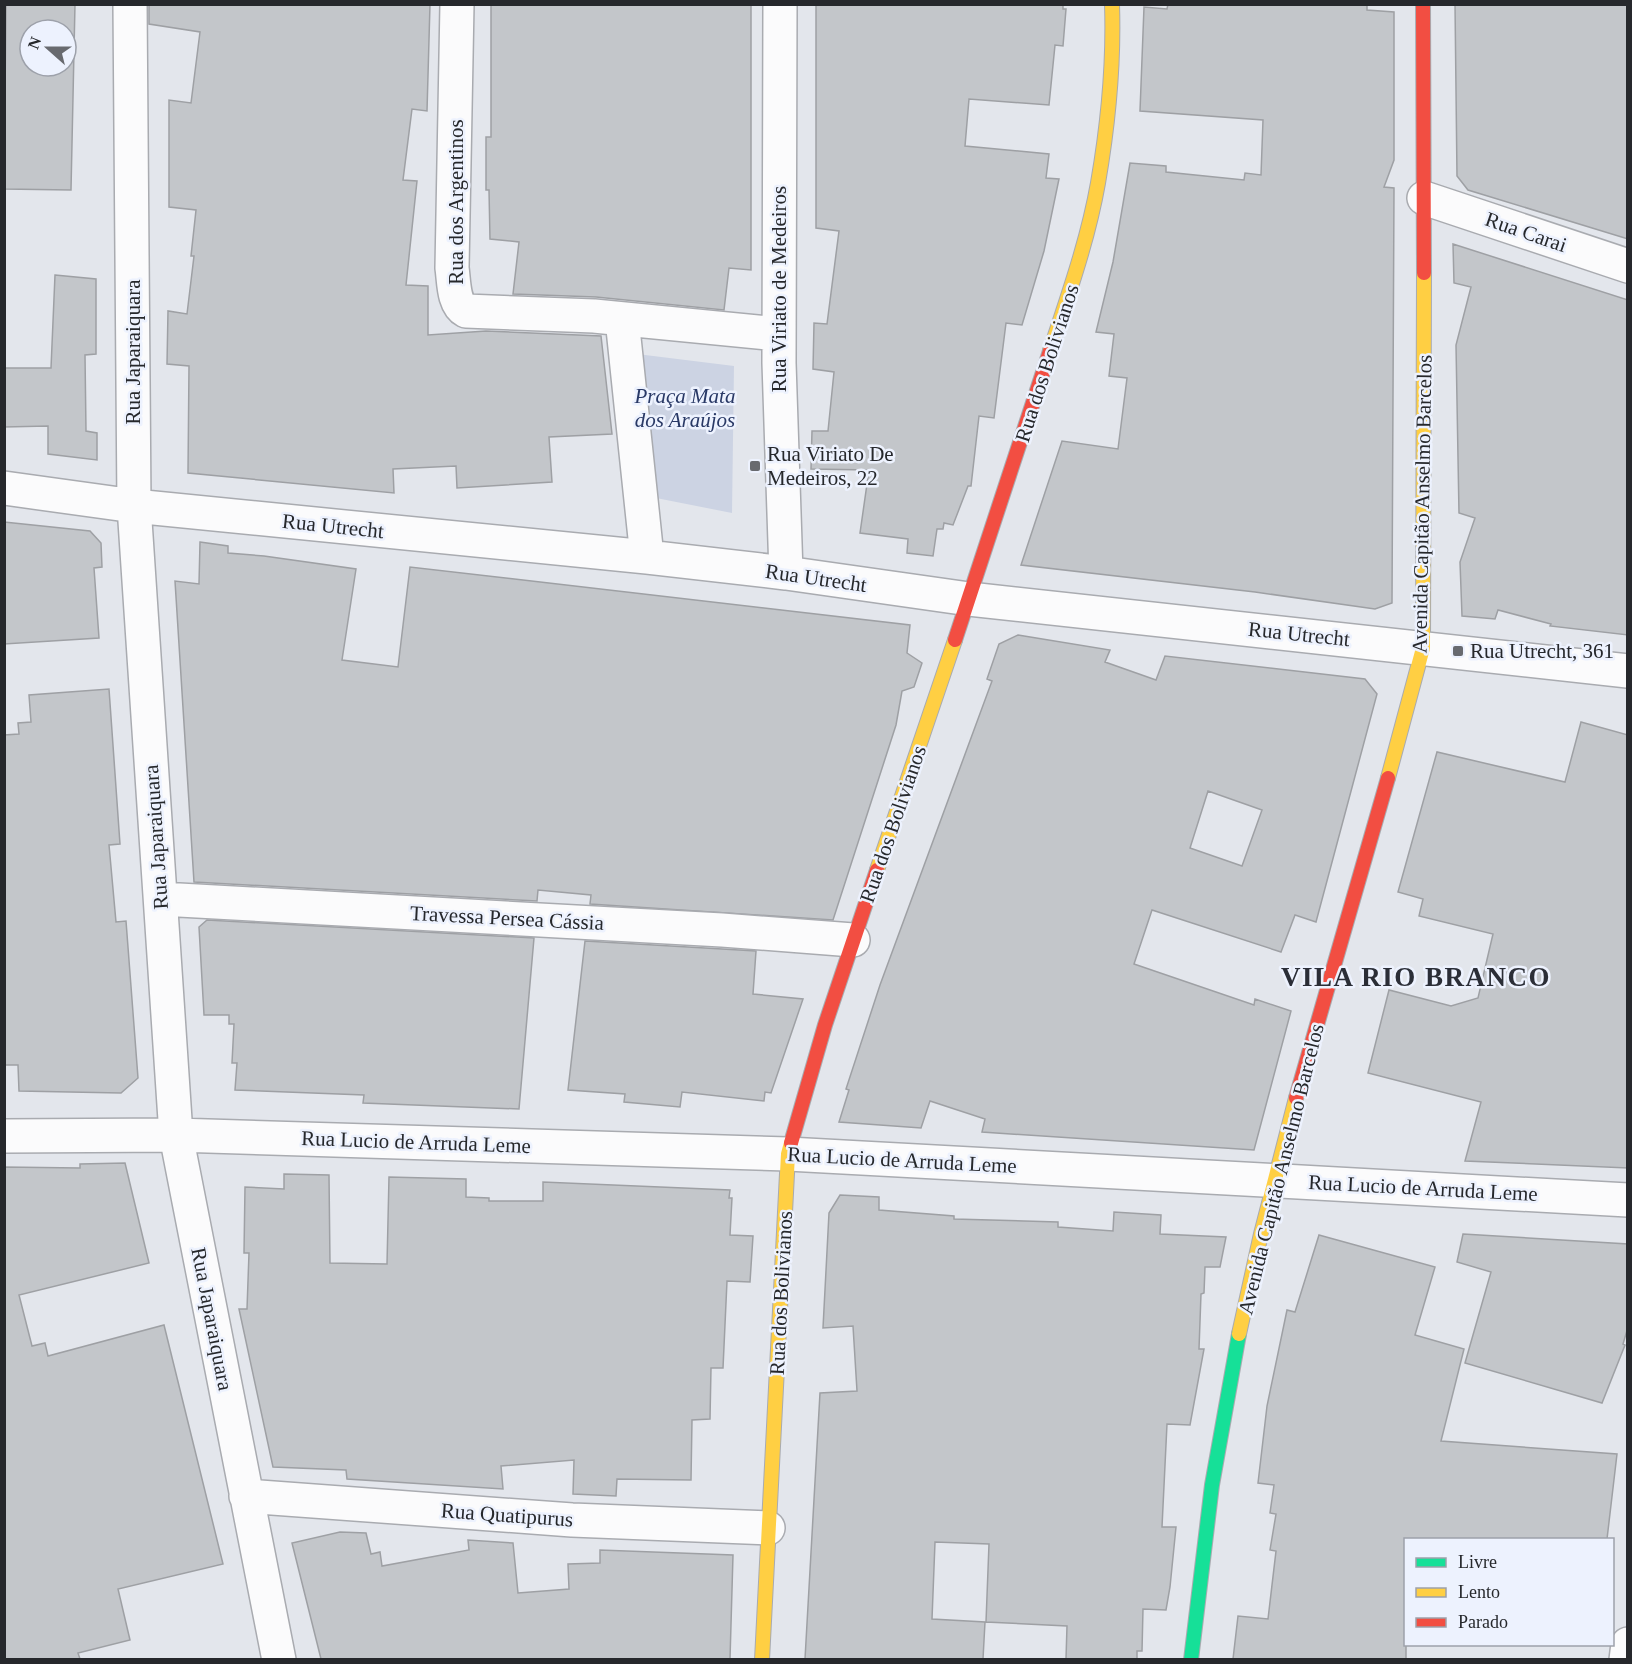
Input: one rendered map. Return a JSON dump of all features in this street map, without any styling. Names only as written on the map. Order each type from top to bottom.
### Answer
[{"type":"street","name":"Rua Japaraiquara","points":[[130,4],[134,506],[176,1135],[279,1659]]},
{"type":"street","name":"Rua dos Argentinos","points":[[457,4],[452,268],[457,301],[461,309],[622,319]]},
{"type":"street","name":"Rua Viriato de Medeiros","points":[[780,4],[778,334],[786,573]]},
{"type":"street","name":"Rua dos Bolivianos","points":[[762,1659],[788,1154],[808,1081],[853,940],[969,599],[1072,286],[1089,227],[1098,184],[1106,124],[1113,33],[1112,4]]},
{"type":"street","name":"Avenida Capitão Anselmo Barcelos","points":[[1191,1659],[1218,1443],[1243,1314],[1274,1180],[1424,648],[1423,4]]},
{"type":"street","name":"Rua Carai","points":[[1424,198],[1628,266]]},
{"type":"street","points":[[647,557],[622,319],[778,334]]},
{"type":"street","name":"Rua Utrecht","points":[[4,489],[134,506],[647,557],[786,573],[969,599],[1628,671]]},
{"type":"street","name":"Travessa Persea Cássia","points":[[161,899],[722,930],[853,940]]},
{"type":"street","name":"Rua Lucio de Arruda Leme","points":[[4,1136],[176,1135],[788,1154],[1628,1200]]},
{"type":"street","name":"Rua Quatipurus","points":[[246,1496],[573,1520],[768,1528]]},
{"type":"street","points":[[1626,1659],[1628,1644]]},
{"type":"green space","name":"Praça Mata dos Araújos","points":[[629,353],[734,366],[732,513],[646,496]]},
{"type":"building","points":[[6,4],[75,4],[75,18],[18,18],[18,78],[73,78],[71,190],[4,189]]},
{"type":"building","points":[[149,4],[430,4],[427,111],[412,109],[403,180],[417,181],[406,285],[428,286],[428,335],[486,331],[601,336],[612,434],[549,437],[552,482],[457,488],[456,466],[393,469],[394,493],[188,473],[189,366],[167,364],[168,311],[187,314],[194,256],[191,256],[196,210],[169,207],[169,100],[191,103],[200,32],[149,24]]},
{"type":"building","points":[[491,4],[751,4],[751,270],[729,268],[724,310],[596,297],[513,294],[519,242],[490,239],[489,190],[486,190],[486,137],[491,137]]},
{"type":"building","points":[[816,4],[1063,4],[1063,9],[1066,9],[1063,46],[1055,45],[1049,105],[969,99],[965,146],[1049,154],[1046,178],[1059,179],[1044,251],[1022,325],[1006,323],[994,418],[979,416],[971,486],[968,486],[953,525],[944,523],[943,529],[937,529],[933,556],[907,553],[908,539],[860,533],[869,470],[811,469],[812,431],[828,431],[834,372],[813,369],[814,323],[827,324],[839,231],[816,228]]},
{"type":"building","points":[[1168,4],[1367,4],[1367,10],[1394,12],[1394,160],[1384,187],[1394,188],[1392,603],[1375,609],[1255,592],[1021,565],[1062,441],[1118,449],[1127,378],[1109,376],[1114,334],[1096,332],[1113,262],[1130,163],[1166,166],[1166,172],[1244,180],[1245,173],[1261,175],[1263,120],[1140,111],[1144,7],[1167,9]]},
{"type":"building","points":[[1455,4],[1628,4],[1628,239],[1468,190],[1457,176]]},
{"type":"building","points":[[1453,244],[1628,300],[1628,635],[1550,626],[1551,624],[1498,610],[1495,619],[1462,616],[1460,562],[1475,518],[1459,513],[1456,345],[1471,287],[1454,283]]},
{"type":"building","points":[[55,275],[96,279],[96,354],[85,355],[86,431],[97,433],[97,460],[48,454],[48,426],[4,427],[4,368],[51,368]]},
{"type":"building","points":[[4,522],[90,531],[101,543],[102,567],[94,568],[99,638],[4,644]]},
{"type":"building","points":[[200,542],[228,546],[228,553],[356,569],[342,660],[398,667],[410,567],[910,625],[907,653],[922,663],[914,687],[902,691],[896,725],[833,920],[590,904],[591,895],[538,890],[537,901],[194,882],[175,581],[199,584]]},
{"type":"building","points":[[1018,635],[1110,650],[1105,662],[1156,680],[1165,656],[1365,679],[1377,694],[1316,922],[1295,915],[1281,952],[1152,910],[1134,964],[1254,1005],[1255,999],[1291,1011],[1254,1150],[982,1132],[985,1119],[930,1101],[921,1128],[839,1122],[849,1090],[846,1089],[880,985],[992,681],[987,679],[999,644]],"holes":[[[1208,791],[1262,810],[1242,866],[1190,848]]]},
{"type":"building","points":[[109,689],[120,844],[109,845],[116,922],[126,921],[138,1078],[121,1093],[19,1091],[18,1065],[4,1065],[4,735],[19,734],[18,723],[31,722],[29,695]]},
{"type":"building","points":[[1581,722],[1628,735],[1628,1168],[1465,1161],[1481,1102],[1368,1073],[1389,990],[1451,1006],[1478,998],[1493,934],[1419,916],[1423,899],[1398,892],[1437,752],[1565,782]]},
{"type":"building","points":[[207,920],[534,938],[519,1109],[363,1103],[364,1095],[235,1090],[237,1063],[232,1063],[234,1024],[229,1024],[229,1015],[204,1015],[199,927]]},
{"type":"building","points":[[585,941],[756,951],[753,994],[803,999],[771,1093],[765,1092],[764,1101],[682,1092],[680,1107],[624,1102],[625,1094],[568,1090]]},
{"type":"building","points":[[125,1163],[149,1263],[19,1295],[32,1346],[45,1343],[48,1356],[164,1325],[223,1564],[118,1589],[130,1640],[78,1653],[80,1659],[4,1659],[4,1167],[80,1168],[80,1164]]},
{"type":"building","points":[[284,1174],[329,1175],[330,1263],[387,1264],[389,1177],[466,1179],[466,1197],[489,1198],[489,1201],[543,1201],[543,1182],[730,1190],[729,1198],[732,1198],[730,1235],[753,1236],[750,1282],[727,1281],[723,1368],[711,1368],[710,1419],[692,1420],[691,1480],[617,1479],[616,1496],[573,1494],[574,1460],[501,1466],[503,1489],[347,1479],[346,1470],[273,1467],[239,1309],[247,1309],[249,1253],[244,1253],[245,1187],[284,1189]]},
{"type":"building","points":[[840,1195],[879,1197],[879,1210],[954,1216],[954,1219],[1058,1222],[1058,1227],[1113,1231],[1114,1212],[1161,1215],[1160,1234],[1226,1237],[1220,1267],[1205,1267],[1204,1293],[1201,1294],[1199,1349],[1204,1349],[1190,1425],[1167,1424],[1162,1527],[1176,1527],[1170,1587],[1166,1610],[1143,1609],[1142,1651],[1137,1651],[1137,1659],[1066,1659],[1067,1626],[986,1622],[989,1544],[935,1542],[932,1619],[985,1622],[983,1659],[805,1659],[820,1393],[857,1391],[853,1326],[823,1328],[829,1213]]},
{"type":"building","points":[[1463,1234],[1628,1244],[1628,1327],[1623,1344],[1625,1345],[1602,1403],[1465,1363],[1491,1272],[1457,1262]]},
{"type":"building","points":[[1319,1235],[1435,1267],[1415,1335],[1464,1349],[1441,1441],[1617,1454],[1607,1538],[1404,1538],[1406,1659],[1233,1659],[1238,1616],[1268,1619],[1276,1551],[1270,1550],[1276,1514],[1270,1513],[1274,1485],[1258,1483],[1267,1406],[1287,1310],[1295,1312]]},
{"type":"building","points":[[340,1532],[366,1533],[371,1554],[380,1552],[382,1566],[469,1550],[468,1540],[513,1543],[518,1593],[569,1589],[568,1564],[600,1563],[600,1550],[733,1555],[730,1659],[321,1659],[292,1543]]},
{"type":"traffic: fast","points":[[1191,1660],[1212,1485],[1239,1334]]},
{"type":"traffic: slow","points":[[1050,351],[1083,247],[1098,183],[1110,94],[1112,4]]},
{"type":"traffic: slow","points":[[1388,778],[1423,648],[1424,273]]},
{"type":"traffic: slow","points":[[877,870],[955,640]]},
{"type":"traffic: slow","points":[[1239,1334],[1261,1234],[1296,1098]]},
{"type":"traffic: slow","points":[[762,1660],[788,1154],[791,1143]]},
{"type":"traffic: jam","points":[[1423,4],[1424,273]]},
{"type":"traffic: jam","points":[[955,640],[1050,351]]},
{"type":"traffic: jam","points":[[1296,1098],[1388,778]]},
{"type":"traffic: jam","points":[[791,1143],[825,1025],[877,870]]},
{"type":"place","name":"Rua Viriato De Medeiros, 22","points":[[755,466]]},
{"type":"place","name":"Rua Utrecht, 361","points":[[1458,651]]},
{"type":"district","name":"VILA RIO BRANCO","points":[[1416,977]]}]
